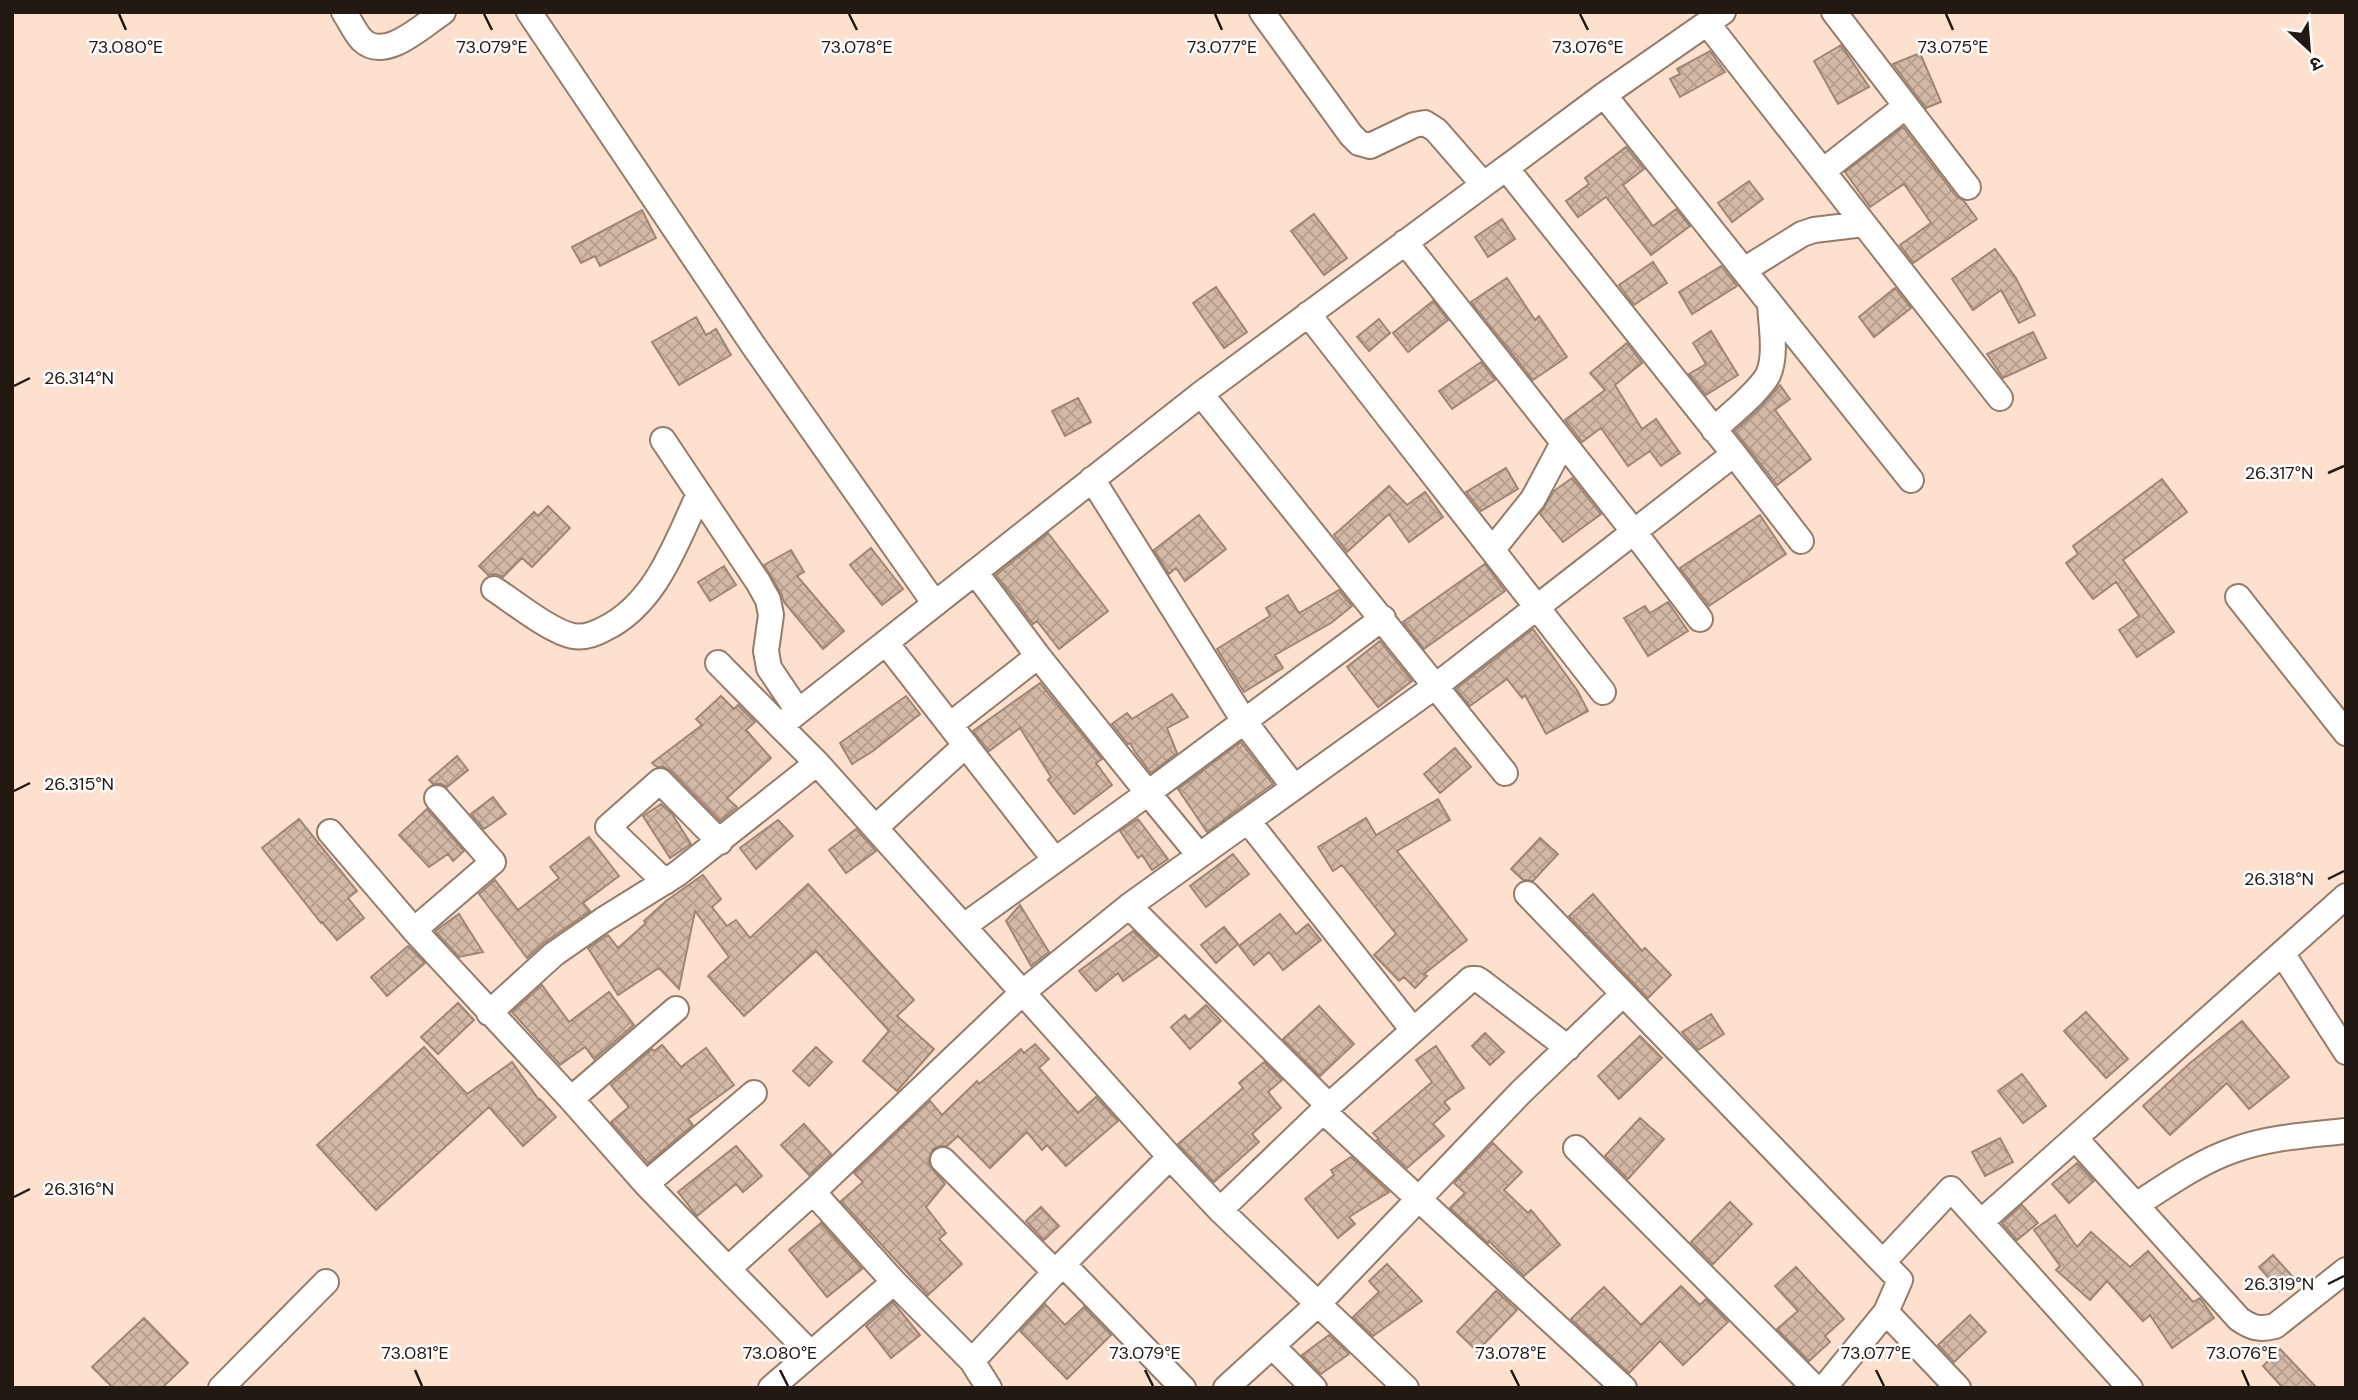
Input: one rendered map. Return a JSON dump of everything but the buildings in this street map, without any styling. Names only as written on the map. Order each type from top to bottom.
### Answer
[{"type":"street","points":[[344,12],[362,40],[375,48],[389,48],[443,12]]},
{"type":"street","points":[[529,12],[753,345],[935,604]]},
{"type":"street","points":[[1262,12],[1359,143],[1370,146],[1414,125],[1425,123],[1436,130],[1483,184]]},
{"type":"street","points":[[1834,12],[1968,187]]},
{"type":"street","points":[[789,718],[1201,394],[1604,95],[1715,18],[1823,171],[2000,398]]},
{"type":"street","points":[[1604,95],[1911,480]]},
{"type":"street","points":[[1823,171],[1906,106]]},
{"type":"street","points":[[1506,168],[1801,541]]},
{"type":"street","points":[[1744,270],[1802,234],[1814,230],[1864,225]]},
{"type":"street","points":[[1405,243],[1634,532],[1700,620]]},
{"type":"street","points":[[1714,429],[1768,374],[1771,364],[1770,304]]},
{"type":"street","points":[[1308,314],[1603,692]]},
{"type":"street","points":[[1201,394],[1505,773]]},
{"type":"street","points":[[663,440],[768,600],[771,615],[766,651],[769,668],[789,718],[817,764],[1220,1210],[1406,1388]]},
{"type":"street","points":[[1493,549],[1533,499],[1563,443]]},
{"type":"street","points":[[728,1269],[1023,992],[1129,905],[1437,685],[1734,454]]},
{"type":"street","points":[[1092,480],[1244,721],[1294,787]]},
{"type":"street","points":[[494,589],[549,625],[573,636],[593,635],[613,625],[639,604],[665,566],[699,495]]},
{"type":"street","points":[[975,572],[1038,656],[1199,855]]},
{"type":"street","points":[[2238,597],[2346,733]]},
{"type":"street","points":[[964,926],[1383,618]]},
{"type":"street","points":[[886,642],[1055,860]]},
{"type":"street","points":[[950,724],[1038,656]]},
{"type":"street","points":[[718,663],[789,718]]},
{"type":"street","points":[[875,828],[966,744]]},
{"type":"street","points":[[489,1013],[554,954],[720,842],[817,764]]},
{"type":"street","points":[[664,882],[608,827],[660,780],[720,842]]},
{"type":"street","points":[[414,930],[494,862],[437,798]]},
{"type":"street","points":[[1248,821],[1413,1030]]},
{"type":"street","points":[[330,832],[414,930],[646,1184],[810,1353]]},
{"type":"street","points":[[1527,894],[1900,1280],[1886,1312],[1828,1386],[1576,1148]]},
{"type":"street","points":[[1981,1222],[2346,896]]},
{"type":"street","points":[[1129,905],[1326,1108],[1624,1388]]},
{"type":"street","points":[[2282,953],[2346,1052]]},
{"type":"street","points":[[1220,1210],[1326,1108],[1461,986],[1477,979],[1568,1048]]},
{"type":"street","points":[[1226,1388],[1318,1304],[1521,1092],[1623,994]]},
{"type":"street","points":[[571,1099],[677,1009]]},
{"type":"street","points":[[646,1184],[754,1093]]},
{"type":"street","points":[[2136,1205],[2233,1150],[2279,1138],[2346,1131]]},
{"type":"street","points":[[2075,1138],[2239,1319],[2252,1328],[2275,1326],[2346,1270]]},
{"type":"street","points":[[971,1361],[1170,1157]]},
{"type":"street","points":[[943,1160],[1183,1388]]},
{"type":"street","points":[[1883,1262],[1951,1189],[2130,1388]]},
{"type":"street","points":[[813,1192],[894,1282],[971,1361],[985,1386]]},
{"type":"street","points":[[220,1388],[326,1282]]},
{"type":"street","points":[[771,1388],[894,1282]]},
{"type":"street","points":[[1886,1312],[1958,1388]]},
{"type":"street","points":[[1272,1346],[1314,1388]]}]
